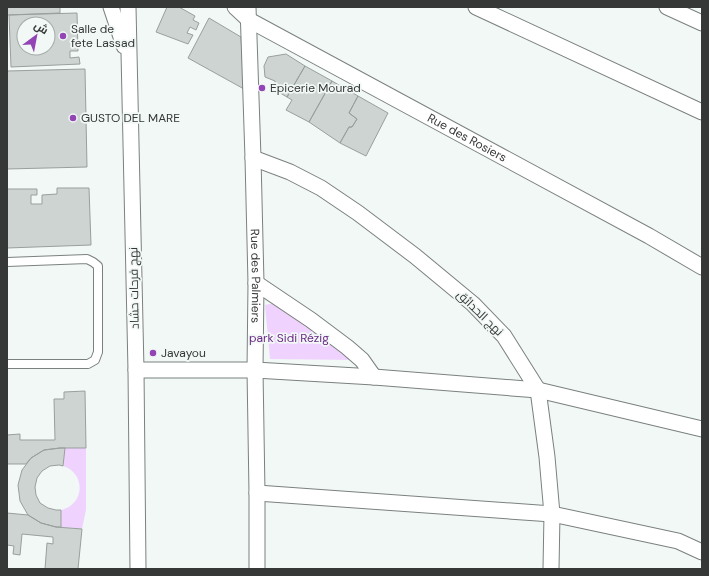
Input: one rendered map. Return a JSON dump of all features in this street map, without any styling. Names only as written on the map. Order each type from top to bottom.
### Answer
[{"type":"street","points":[[111,7],[129,59]]},
{"type":"street","name":"نهج فرحات حشاد","points":[[128,7],[136,370],[138,569]]},
{"type":"street","name":"Rue des Rosiers","points":[[235,7],[649,236],[702,267]]},
{"type":"street","points":[[476,7],[702,112]]},
{"type":"street","points":[[667,7],[702,24]]},
{"type":"street","name":"Rue des Palmiers","points":[[248,13],[256,283],[255,370],[257,569]]},
{"type":"street","name":"نهج الحدائق","points":[[253,158],[290,172],[321,188],[358,213],[415,256],[473,304],[504,336],[538,390],[547,457],[552,514],[551,569]]},
{"type":"street","points":[[256,283],[311,320],[347,347],[362,360],[374,377]]},
{"type":"street","points":[[136,370],[255,370],[374,377],[538,390],[702,429]]},
{"type":"street","points":[[257,493],[552,514],[678,541],[702,552]]},
{"type":"lane","points":[[7,262],[87,259],[98,266],[98,352],[95,360],[88,364],[7,364]]},
{"type":"green space","name":"park Sidi Rézig","points":[[275,303],[354,360],[270,359],[265,305]]},
{"type":"green space","points":[[65,448],[86,448],[86,510],[82,529],[61,527],[61,510],[69,507],[75,502],[80,489],[76,475],[71,470],[63,466]]},
{"type":"building","points":[[7,7],[60,7],[60,13],[7,15]]},
{"type":"building","points":[[167,7],[179,7],[195,16],[193,20],[199,23],[196,30],[190,27],[187,33],[193,35],[188,44],[156,32]]},
{"type":"building","name":"Salle de fete Lassad","points":[[77,13],[78,51],[70,51],[70,58],[79,57],[80,64],[11,67],[9,15]]},
{"type":"building","points":[[209,18],[241,37],[244,89],[188,58]]},
{"type":"building","points":[[286,54],[305,66],[287,97],[275,90],[275,81],[265,77],[264,66],[268,57]]},
{"type":"building","points":[[305,66],[332,81],[309,122],[286,110],[292,100],[287,97]]},
{"type":"building","points":[[85,69],[87,167],[7,169],[7,71]]},
{"type":"building","points":[[332,81],[358,96],[349,113],[357,119],[352,127],[349,127],[340,143],[309,122]]},
{"type":"building","points":[[358,96],[388,113],[366,156],[340,143],[349,127],[352,127],[357,119],[349,113]]},
{"type":"building","points":[[57,188],[89,188],[91,245],[7,248],[7,189],[37,189],[37,195],[31,195],[31,204],[42,204],[42,195],[57,194]]},
{"type":"building","points":[[85,391],[86,448],[60,448],[44,450],[31,458],[26,464],[7,464],[7,435],[20,434],[20,440],[55,440],[54,399],[64,399],[64,392]]},
{"type":"building","points":[[65,448],[63,466],[50,466],[42,471],[37,478],[35,487],[36,495],[40,503],[48,508],[61,510],[61,527],[56,527],[41,523],[28,515],[20,501],[18,485],[22,470],[31,458],[44,450]]},
{"type":"building","points":[[7,513],[28,515],[41,523],[56,527],[82,529],[78,569],[45,569],[47,543],[53,544],[53,537],[22,534],[20,555],[13,554],[14,546],[7,545]]},
{"type":"place","name":"Salle de fete Lassad","points":[[63,36]]},
{"type":"place","name":"Epicerie Mourad","points":[[262,88]]},
{"type":"place","name":"GUSTO DEL MARE","points":[[73,118]]},
{"type":"place","name":"Javayou","points":[[153,353]]}]
